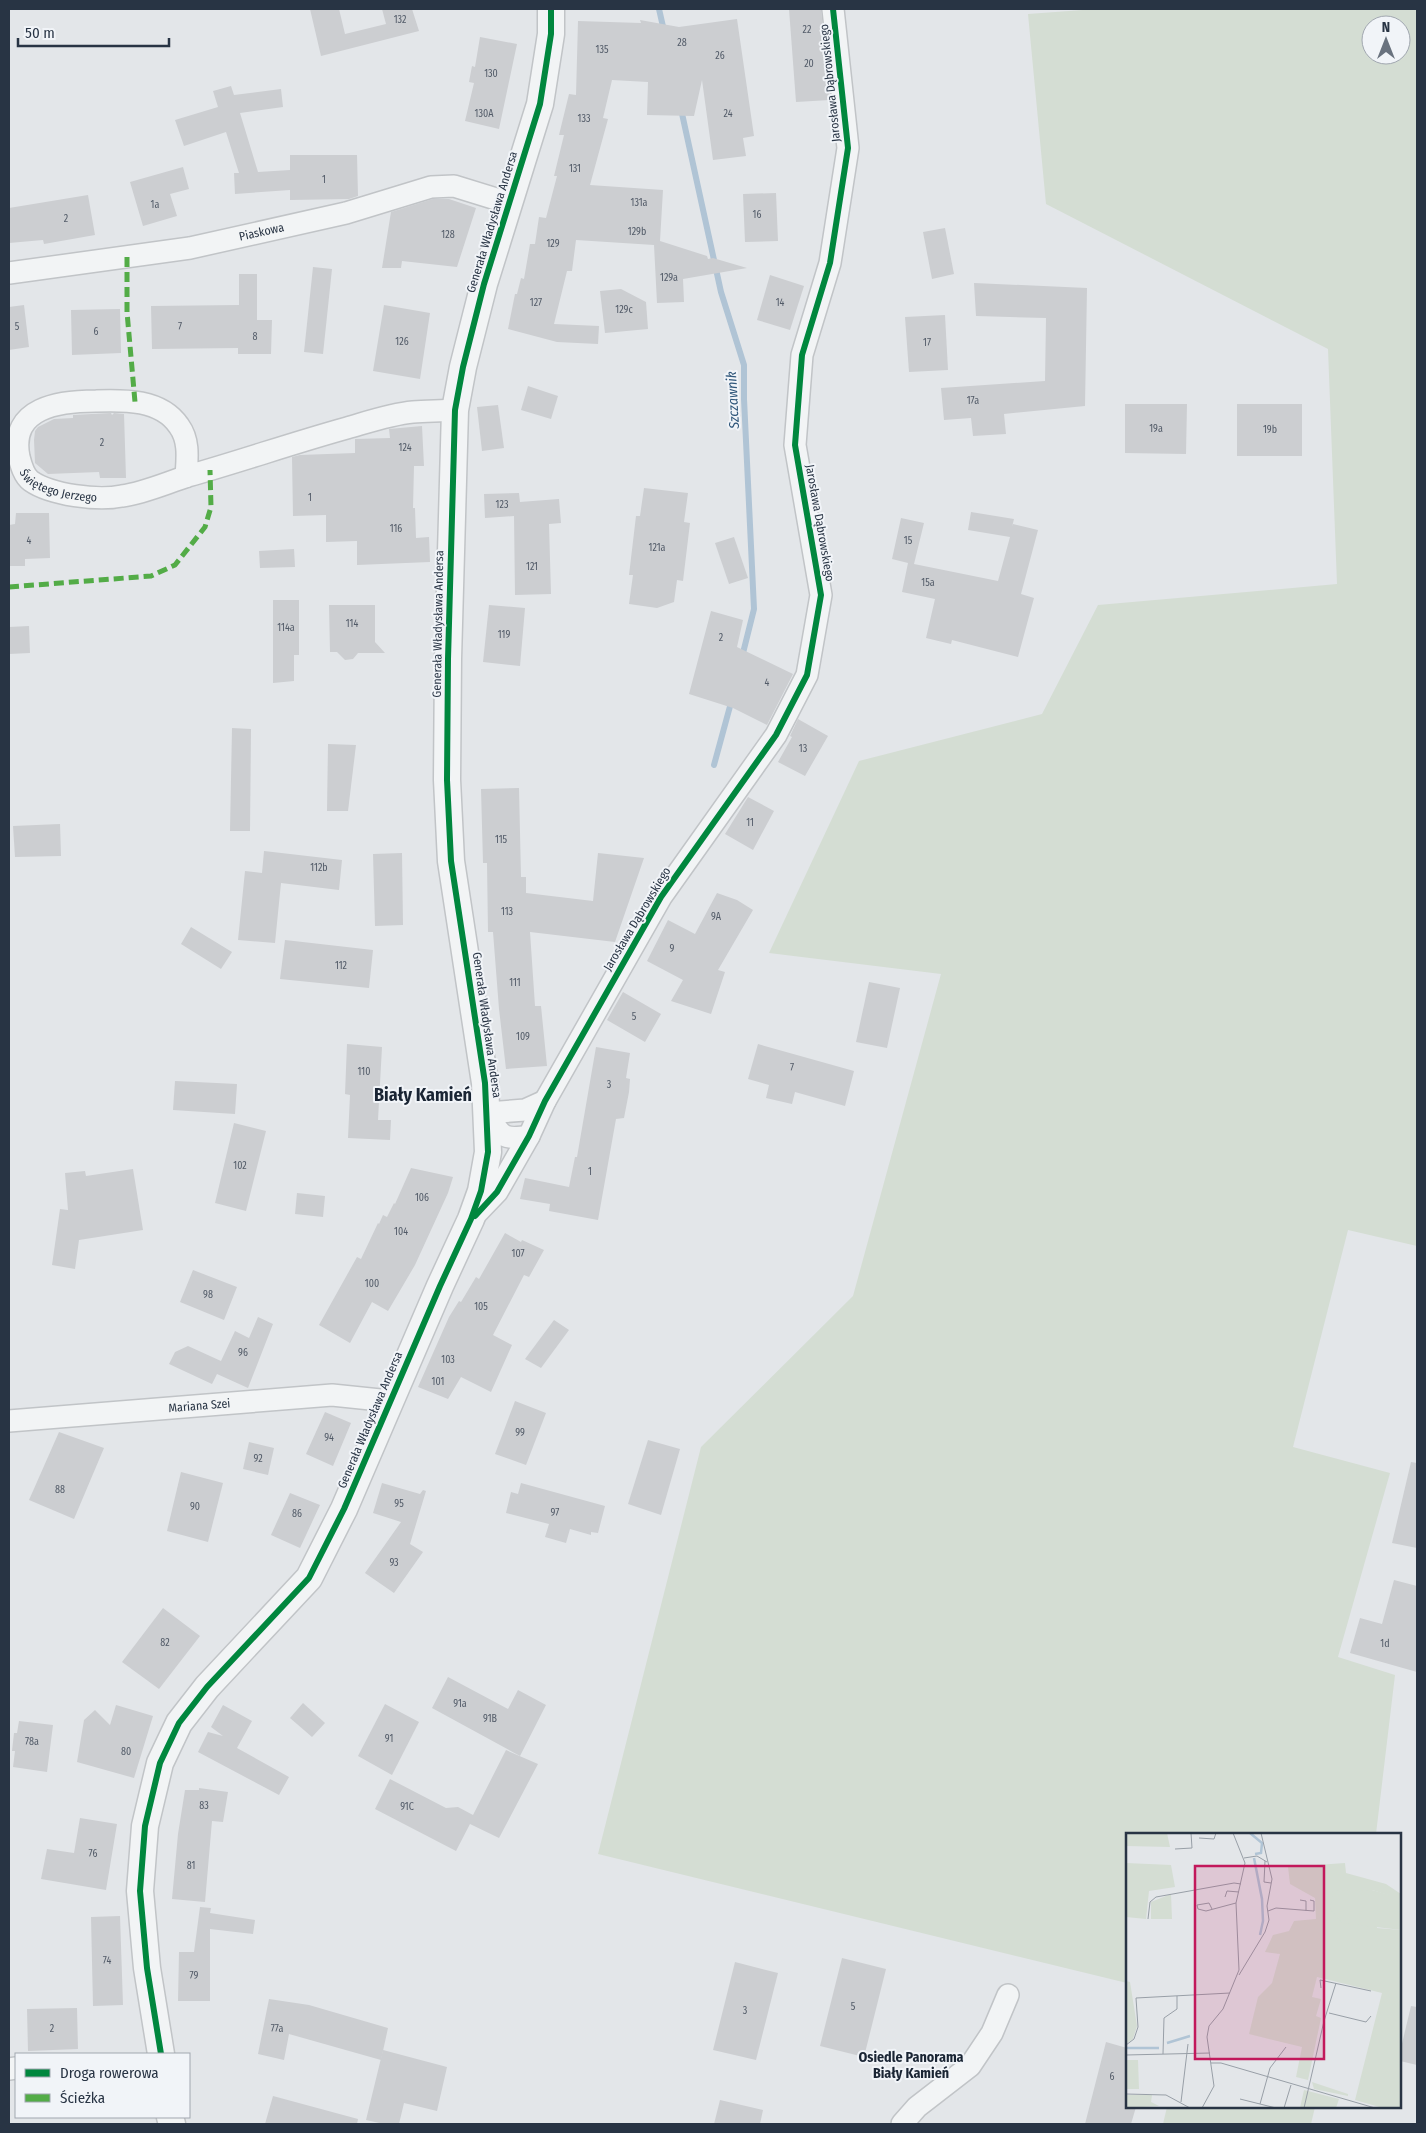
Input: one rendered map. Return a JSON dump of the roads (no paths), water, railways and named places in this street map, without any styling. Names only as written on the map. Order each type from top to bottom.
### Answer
[{"type":"street","name":"Generała Władysława Andersa","points":[[160,2053],[147,1968],[140,1891],[145,1826],[160,1763],[179,1723],[207,1687],[309,1578],[344,1509],[471,1219],[481,1191],[488,1152],[486,1083],[450,861],[447,780],[455,410],[474,322],[540,104],[550,34],[550,9]]},
{"type":"street","name":"Jarosława Dąbrowskiego","points":[[471,1219],[497,1192],[529,1136],[544,1102],[661,897],[776,735],[807,675],[820,594],[795,445],[802,355],[830,262],[848,148],[833,9]]},
{"type":"street","name":"Piaskowa","points":[[9,273],[190,248],[346,213],[432,186],[454,186],[509,203]]},
{"type":"street","name":"Świętego Jerzego","points":[[186,477],[187,448],[180,426],[172,417],[152,406],[128,400],[58,403],[42,409],[30,417],[20,430],[17,449],[21,466],[30,480],[63,494],[83,497],[122,497],[186,477],[281,446],[362,424],[412,412],[455,410]]},
{"type":"street","points":[[529,1136],[509,1139],[501,1135],[487,1113],[525,1110],[544,1102]]},
{"type":"street","name":"Mariana Szei","points":[[9,1421],[332,1395],[390,1401]]},
{"type":"street","points":[[902,2124],[917,2107],[970,2066],[992,2033],[1008,1995]]},
{"type":"waterway","name":"Szczawnik","points":[[659,9],[664,31]]},
{"type":"waterway","name":"Szczawnik","points":[[681,109],[721,292],[744,365],[754,609],[742,657]]},
{"type":"waterway","name":"Szczawnik","points":[[714,765],[732,699]]},
{"type":"district","name":"Biały Kamień","points":[[423,1095]]},
{"type":"district","name":"Osiedle Panorama Biały Kamień","points":[[911,2066]]}]
